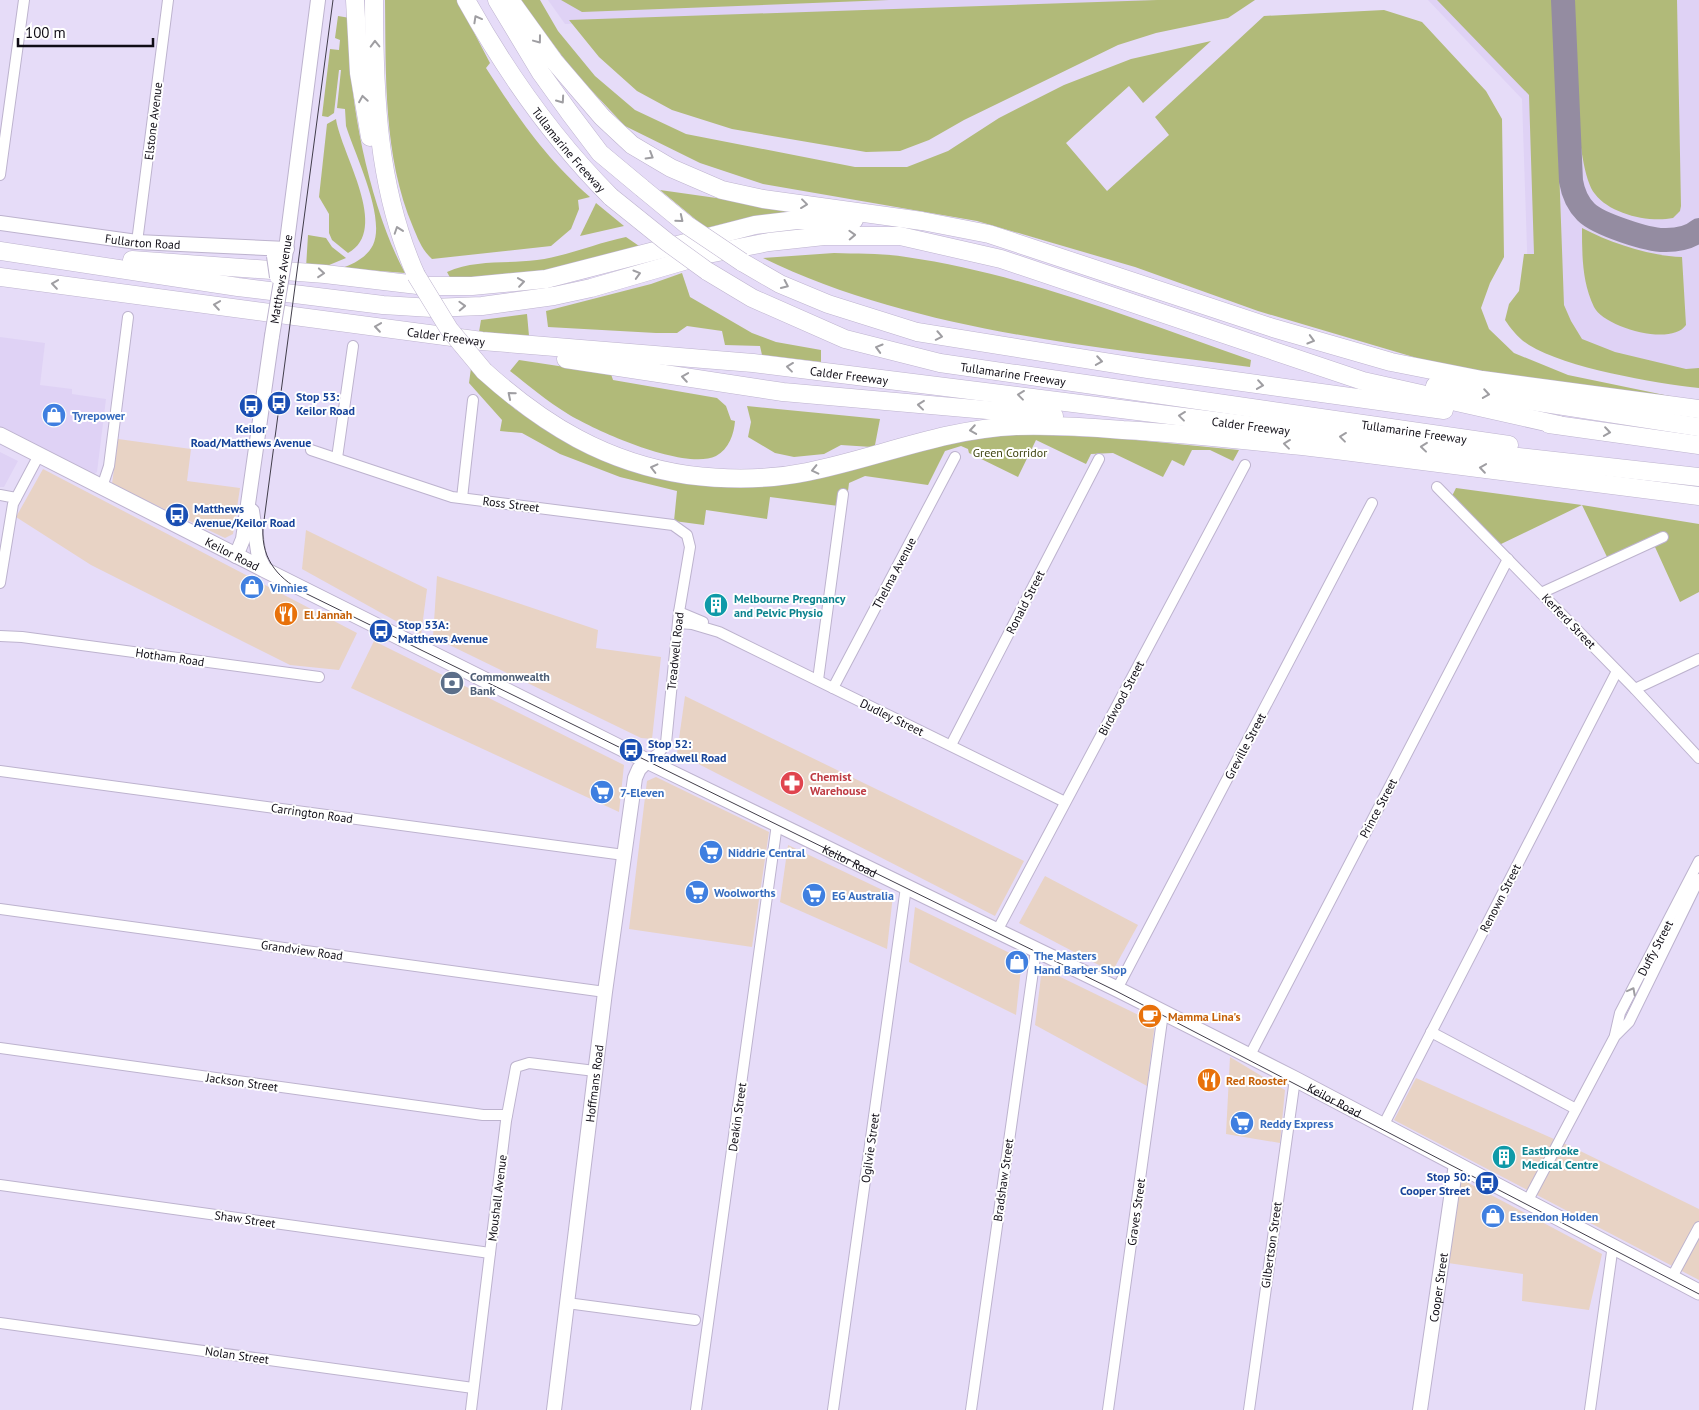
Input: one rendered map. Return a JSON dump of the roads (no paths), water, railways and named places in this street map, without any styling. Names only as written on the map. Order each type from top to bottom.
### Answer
[{"type":"highway","points":[[355,0],[357,47],[365,112],[371,140],[385,180],[396,221],[416,275],[449,329],[484,371],[526,408],[577,439],[638,464],[704,477],[741,479],[790,475],[832,466],[934,438],[992,428],[1065,426],[1178,433]]},
{"type":"highway","points":[[374,0],[378,112],[385,180]]},
{"type":"highway","name":"Tullamarine Freeway","points":[[466,0],[492,46],[536,109],[579,165],[611,197],[667,242],[708,271],[752,298],[845,339],[940,363],[1699,472]]},
{"type":"highway","name":"Tullamarine Freeway","points":[[497,0],[542,73],[600,153],[687,225],[742,262],[780,284],[828,304],[875,320],[926,334],[1253,384],[1699,445]]},
{"type":"highway","points":[[510,0],[554,61],[602,117],[632,145],[671,168],[722,190],[763,199],[989,234],[1273,328],[1354,352],[1434,371],[1553,390],[1699,409]]},
{"type":"highway","points":[[81,262],[115,258],[342,275],[426,286],[472,286],[546,279],[730,229],[761,224],[847,220],[947,226]]},
{"type":"highway","name":"Calder Freeway","points":[[0,251],[248,288],[383,305],[432,308],[482,306],[554,296],[590,288],[708,254],[769,242],[824,236],[900,236],[1001,260],[1362,381],[1559,425]]},
{"type":"highway","points":[[900,236],[970,244],[1054,265],[1301,350],[1361,369],[1414,382],[1699,427]]},
{"type":"highway","name":"Calder Freeway","points":[[0,277],[482,341],[753,363],[1392,443],[1699,477]]},
{"type":"highway","points":[[482,341],[557,357],[783,392],[1031,414],[1699,496]]},
{"type":"highway","points":[[1553,390],[1699,420]]},
{"type":"highway","points":[[1532,475],[1699,503]]},
{"type":"main road","name":"Matthews Avenue","points":[[236,556],[243,539],[278,296],[278,252],[318,0]]},
{"type":"main road","name":"Fullarton Road","points":[[0,223],[137,242],[278,252]]},
{"type":"main road","name":"Keilor Road","points":[[0,435],[236,556],[647,761],[1117,989],[1295,1079],[1699,1292]]},
{"type":"main road","points":[[249,490],[257,549],[265,570]]},
{"type":"main road","name":"Hoffmans Road","points":[[554,1410],[605,992],[635,778],[639,769],[647,761]]},
{"type":"main road","name":"Cooper Street","points":[[1420,1410],[1456,1164]]},
{"type":"street","points":[[0,175],[24,0]]},
{"type":"street","name":"Elstone Avenue","points":[[137,242],[168,0]]},
{"type":"street","points":[[102,487],[109,466],[128,317]]},
{"type":"street","points":[[337,458],[353,346]]},
{"type":"street","points":[[462,498],[473,400]]},
{"type":"street","name":"Ross Street","points":[[311,450],[446,495],[673,525],[687,535]]},
{"type":"street","points":[[0,583],[10,518],[16,498],[39,455]]},
{"type":"street","name":"Thelma Avenue","points":[[832,688],[955,457]]},
{"type":"street","name":"Ronald Street","points":[[950,745],[1098,459]]},
{"type":"street","name":"Birdwood Street","points":[[997,931],[1245,465]]},
{"type":"street","name":"Kerferd Street","points":[[1437,488],[1636,689],[1699,758]]},
{"type":"street","points":[[818,680],[843,494]]},
{"type":"street","points":[[0,495],[16,498]]},
{"type":"street","name":"Greville Street","points":[[1117,989],[1372,503]]},
{"type":"street","name":"Treadwell Road","points":[[647,761],[659,753],[666,743],[678,617],[690,547],[687,535]]},
{"type":"street","points":[[1541,592],[1663,537]]},
{"type":"street","name":"Prince Street","points":[[1249,1056],[1508,559]]},
{"type":"street","name":"Dudley Street","points":[[678,617],[692,624],[719,632],[1065,802]]},
{"type":"street","points":[[0,628],[0,636]]},
{"type":"street","name":"Hotham Road","points":[[0,628],[22,637]]},
{"type":"street","name":"Hotham Road","points":[[0,636],[22,637],[319,678]]},
{"type":"street","points":[[1636,689],[1699,659]]},
{"type":"street","name":"Renown Street","points":[[1383,1126],[1617,671]]},
{"type":"street","name":"Carrington Road","points":[[0,771],[624,855]]},
{"type":"street","name":"Deakin Street","points":[[696,1410],[777,824]]},
{"type":"street","name":"Duffy Street","points":[[1527,1202],[1615,1036],[1629,1022],[1699,861]]},
{"type":"street","name":"Duffy Street","points":[[1673,924],[1699,879]]},
{"type":"street","name":"Ogilvie Street","points":[[833,1410],[906,887]]},
{"type":"street","name":"Grandview Road","points":[[0,909],[605,992]]},
{"type":"street","name":"Bradshaw Street","points":[[971,1410],[1036,950]]},
{"type":"street","name":"Graves Street","points":[[1108,1410],[1163,1013]]},
{"type":"street","points":[[1431,1032],[1576,1109]]},
{"type":"street","name":"Jackson Street","points":[[0,1048],[507,1118]]},
{"type":"street","name":"Moushall Avenue","points":[[471,1410],[507,1118],[516,1067],[529,1062],[595,1071]]},
{"type":"street","name":"Gilbertson Street","points":[[1248,1410],[1295,1079]]},
{"type":"street","name":"Shaw Street","points":[[0,1186],[490,1253]]},
{"type":"street","points":[[1672,1277],[1699,1227]]},
{"type":"street","points":[[1590,1410],[1615,1247]]},
{"type":"street","points":[[567,1303],[695,1320]]},
{"type":"street","name":"Nolan Street","points":[[0,1323],[473,1388]]},
{"type":"tram line","points":[[333,0],[263,528],[265,550],[269,560],[281,576],[307,594],[1116,991],[1699,1294]]},
{"type":"place","name":"Stop 53: Keilor Road","points":[[279,403]]},
{"type":"place","name":"Keilor Road/Matthews Avenue","points":[[251,406]]},
{"type":"place","name":"Tyrepower","points":[[54,415]]},
{"type":"place","name":"Matthews Avenue/Keilor Road","points":[[177,515]]},
{"type":"place","name":"Vinnies","points":[[252,587]]},
{"type":"place","name":"Melbourne Pregnancy and Pelvic Physio","points":[[716,605]]},
{"type":"place","name":"El Jannah","points":[[286,614]]},
{"type":"place","name":"Stop 53A: Matthews Avenue","points":[[381,631]]},
{"type":"place","name":"Commonwealth Bank","points":[[452,683]]},
{"type":"place","name":"Stop 52: Treadwell Road","points":[[631,750]]},
{"type":"place","name":"Chemist Warehouse","points":[[792,783]]},
{"type":"place","name":"7-Eleven","points":[[602,792]]},
{"type":"place","name":"Niddrie Central","points":[[711,852]]},
{"type":"place","name":"Woolworths","points":[[697,892]]},
{"type":"place","name":"EG Australia","points":[[814,895]]},
{"type":"place","name":"The Masters Hand Barber Shop","points":[[1017,962]]},
{"type":"place","name":"Mamma Lina's","points":[[1150,1016]]},
{"type":"place","name":"Red Rooster","points":[[1209,1080]]},
{"type":"place","name":"Reddy Express","points":[[1242,1123]]},
{"type":"place","name":"Eastbrooke Medical Centre","points":[[1504,1157]]},
{"type":"place","name":"Stop 50: Cooper Street","points":[[1487,1183]]},
{"type":"place","name":"Essendon Holden","points":[[1493,1216]]},
{"type":"park label","name":"Green Corridor","points":[[1010,452]]}]
